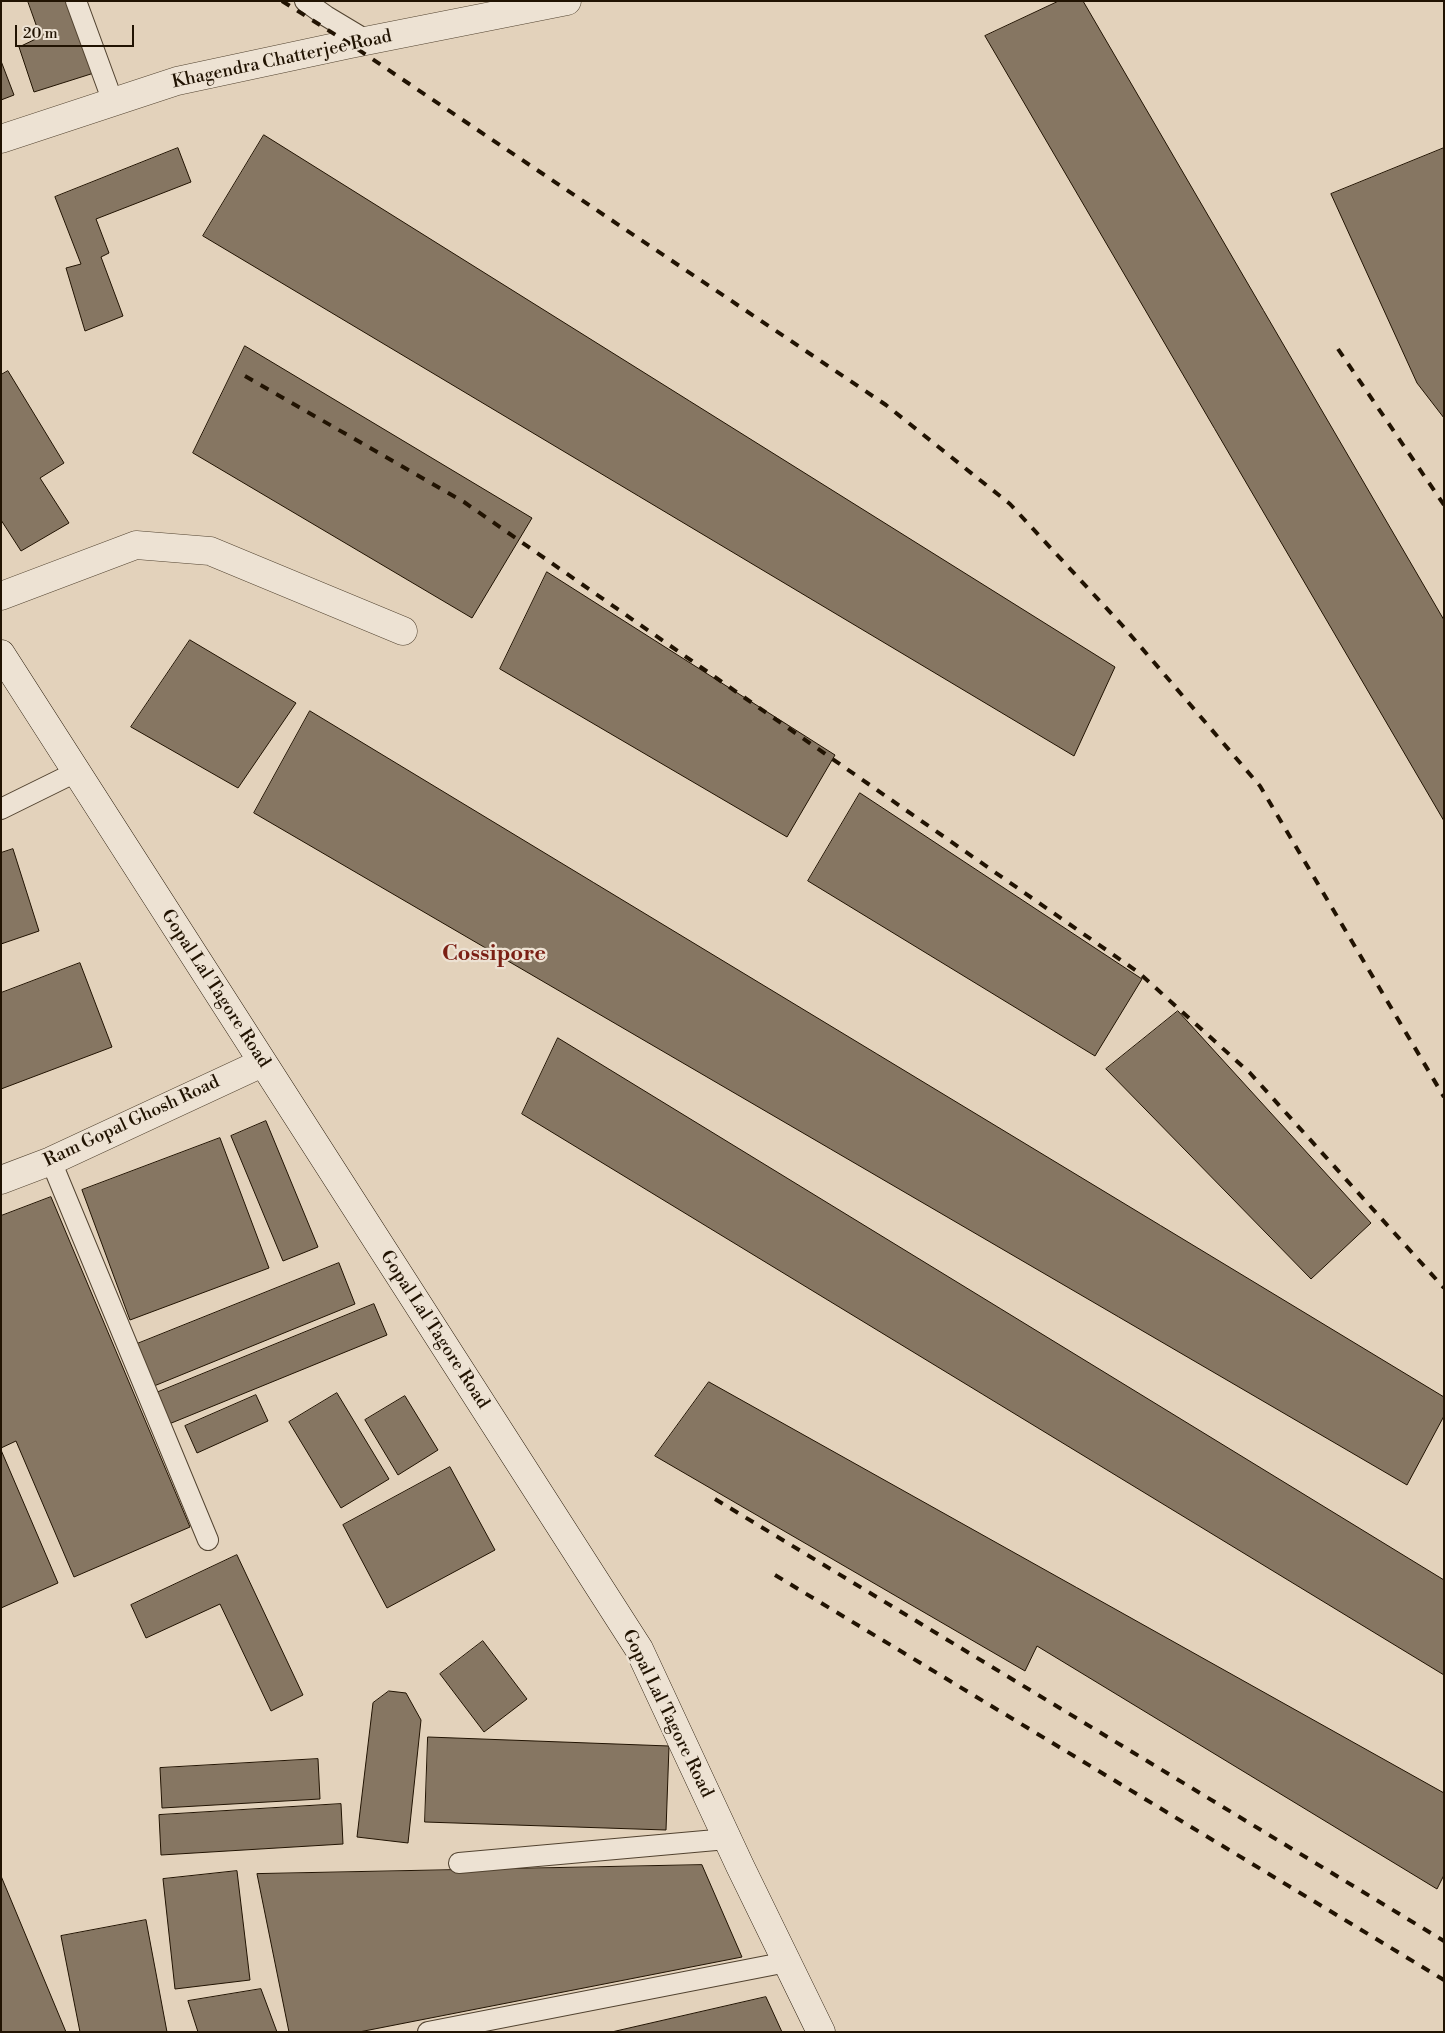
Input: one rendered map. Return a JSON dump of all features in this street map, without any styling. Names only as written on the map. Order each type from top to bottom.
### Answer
[{"type":"street","name":"Khagendra Chatterjee Road","points":[[1,139],[177,81],[366,40],[567,1]]},
{"type":"street","points":[[1,596],[136,545],[210,551],[403,630]]},
{"type":"street","name":"Gopal Lal Tagore Road","points":[[1,654],[638,1649],[727,1839],[821,2032]]},
{"type":"street","name":"Ram Gopal Ghosh Road","points":[[1,1180],[51,1160],[262,1063]]},
{"type":"lane","points":[[76,1],[113,102]]},
{"type":"lane","points":[[305,1],[366,40]]},
{"type":"lane","points":[[1,809],[76,772]]},
{"type":"lane","points":[[51,1160],[208,1540]]},
{"type":"lane","points":[[459,1863],[727,1839]]},
{"type":"lane","points":[[428,2032],[787,1962]]},
{"type":"building","points":[[28,1],[70,1],[94,73],[34,92],[19,47],[40,37]]},
{"type":"building","points":[[1059,1],[1083,1],[1444,620],[1444,821],[985,36]]},
{"type":"building","points":[[1,61],[14,95],[1,100]]},
{"type":"building","points":[[264,135],[1115,667],[1074,756],[203,236]]},
{"type":"building","points":[[178,148],[191,182],[96,219],[109,253],[101,257],[123,316],[85,331],[66,268],[81,264],[55,197]]},
{"type":"building","points":[[1444,148],[1444,418],[1417,383],[1331,194]]},
{"type":"building","points":[[245,346],[532,518],[472,618],[193,453]]},
{"type":"building","points":[[8,371],[64,463],[40,478],[69,523],[21,551],[1,520],[1,375]]},
{"type":"building","points":[[547,572],[835,755],[787,837],[500,669]]},
{"type":"building","points":[[190,640],[296,703],[238,788],[131,727]]},
{"type":"building","points":[[310,711],[1444,1397],[1444,1416],[1407,1485],[254,813]]},
{"type":"building","points":[[860,793],[1142,979],[1095,1056],[808,881]]},
{"type":"building","points":[[13,849],[39,931],[1,944],[1,853]]},
{"type":"building","points":[[80,963],[112,1047],[1,1089],[1,993]]},
{"type":"building","points":[[1178,1011],[1371,1223],[1311,1279],[1106,1069]]},
{"type":"building","points":[[558,1038],[1444,1580],[1444,1675],[522,1114]]},
{"type":"building","points":[[266,1121],[318,1247],[283,1261],[231,1136]]},
{"type":"building","points":[[220,1138],[269,1268],[130,1320],[82,1190]]},
{"type":"building","points":[[51,1197],[190,1527],[74,1577],[16,1441],[1,1448],[1,1216]]},
{"type":"building","points":[[339,1263],[355,1304],[154,1386],[137,1344]]},
{"type":"building","points":[[374,1304],[387,1335],[169,1424],[156,1393]]},
{"type":"building","points":[[709,1382],[1444,1793],[1444,1875],[1437,1889],[1037,1646],[1025,1671],[655,1456]]},
{"type":"building","points":[[337,1393],[389,1479],[341,1508],[289,1422]]},
{"type":"building","points":[[256,1395],[268,1421],[197,1453],[185,1426]]},
{"type":"building","points":[[405,1396],[438,1450],[398,1475],[365,1420]]},
{"type":"building","points":[[1,1450],[58,1583],[1,1608]]},
{"type":"building","points":[[450,1467],[495,1550],[387,1608],[343,1525]]},
{"type":"building","points":[[237,1555],[303,1695],[271,1711],[220,1604],[146,1638],[131,1605]]},
{"type":"building","points":[[483,1641],[527,1699],[484,1732],[440,1674]]},
{"type":"building","points":[[389,1691],[406,1693],[421,1720],[408,1843],[357,1837],[373,1703]]},
{"type":"building","points":[[428,1737],[669,1746],[666,1830],[425,1822]]},
{"type":"building","points":[[318,1759],[320,1799],[162,1808],[160,1768]]},
{"type":"building","points":[[341,1804],[343,1844],[161,1855],[159,1815]]},
{"type":"building","points":[[702,1865],[742,1957],[359,2032],[289,2032],[257,1874]]},
{"type":"building","points":[[237,1871],[250,1980],[175,1989],[163,1879]]},
{"type":"building","points":[[1,1876],[66,2032],[1,2032]]},
{"type":"building","points":[[146,1920],[167,2032],[80,2032],[61,1936]]},
{"type":"building","points":[[261,1989],[277,2032],[198,2032],[188,2001]]},
{"type":"building","points":[[766,1997],[782,2032],[612,2032]]},
{"type":"railway","points":[[282,1],[350,44],[886,405],[1010,504],[1122,625],[1260,786],[1444,1097]]},
{"type":"railway","points":[[1338,349],[1444,505]]},
{"type":"railway","points":[[245,376],[464,502],[1138,972],[1250,1073],[1444,1288]]},
{"type":"railway","points":[[715,1499],[1444,1941]]},
{"type":"railway","points":[[775,1575],[1444,1980]]},
{"type":"district","name":"Cossipore","points":[[494,955]]}]
